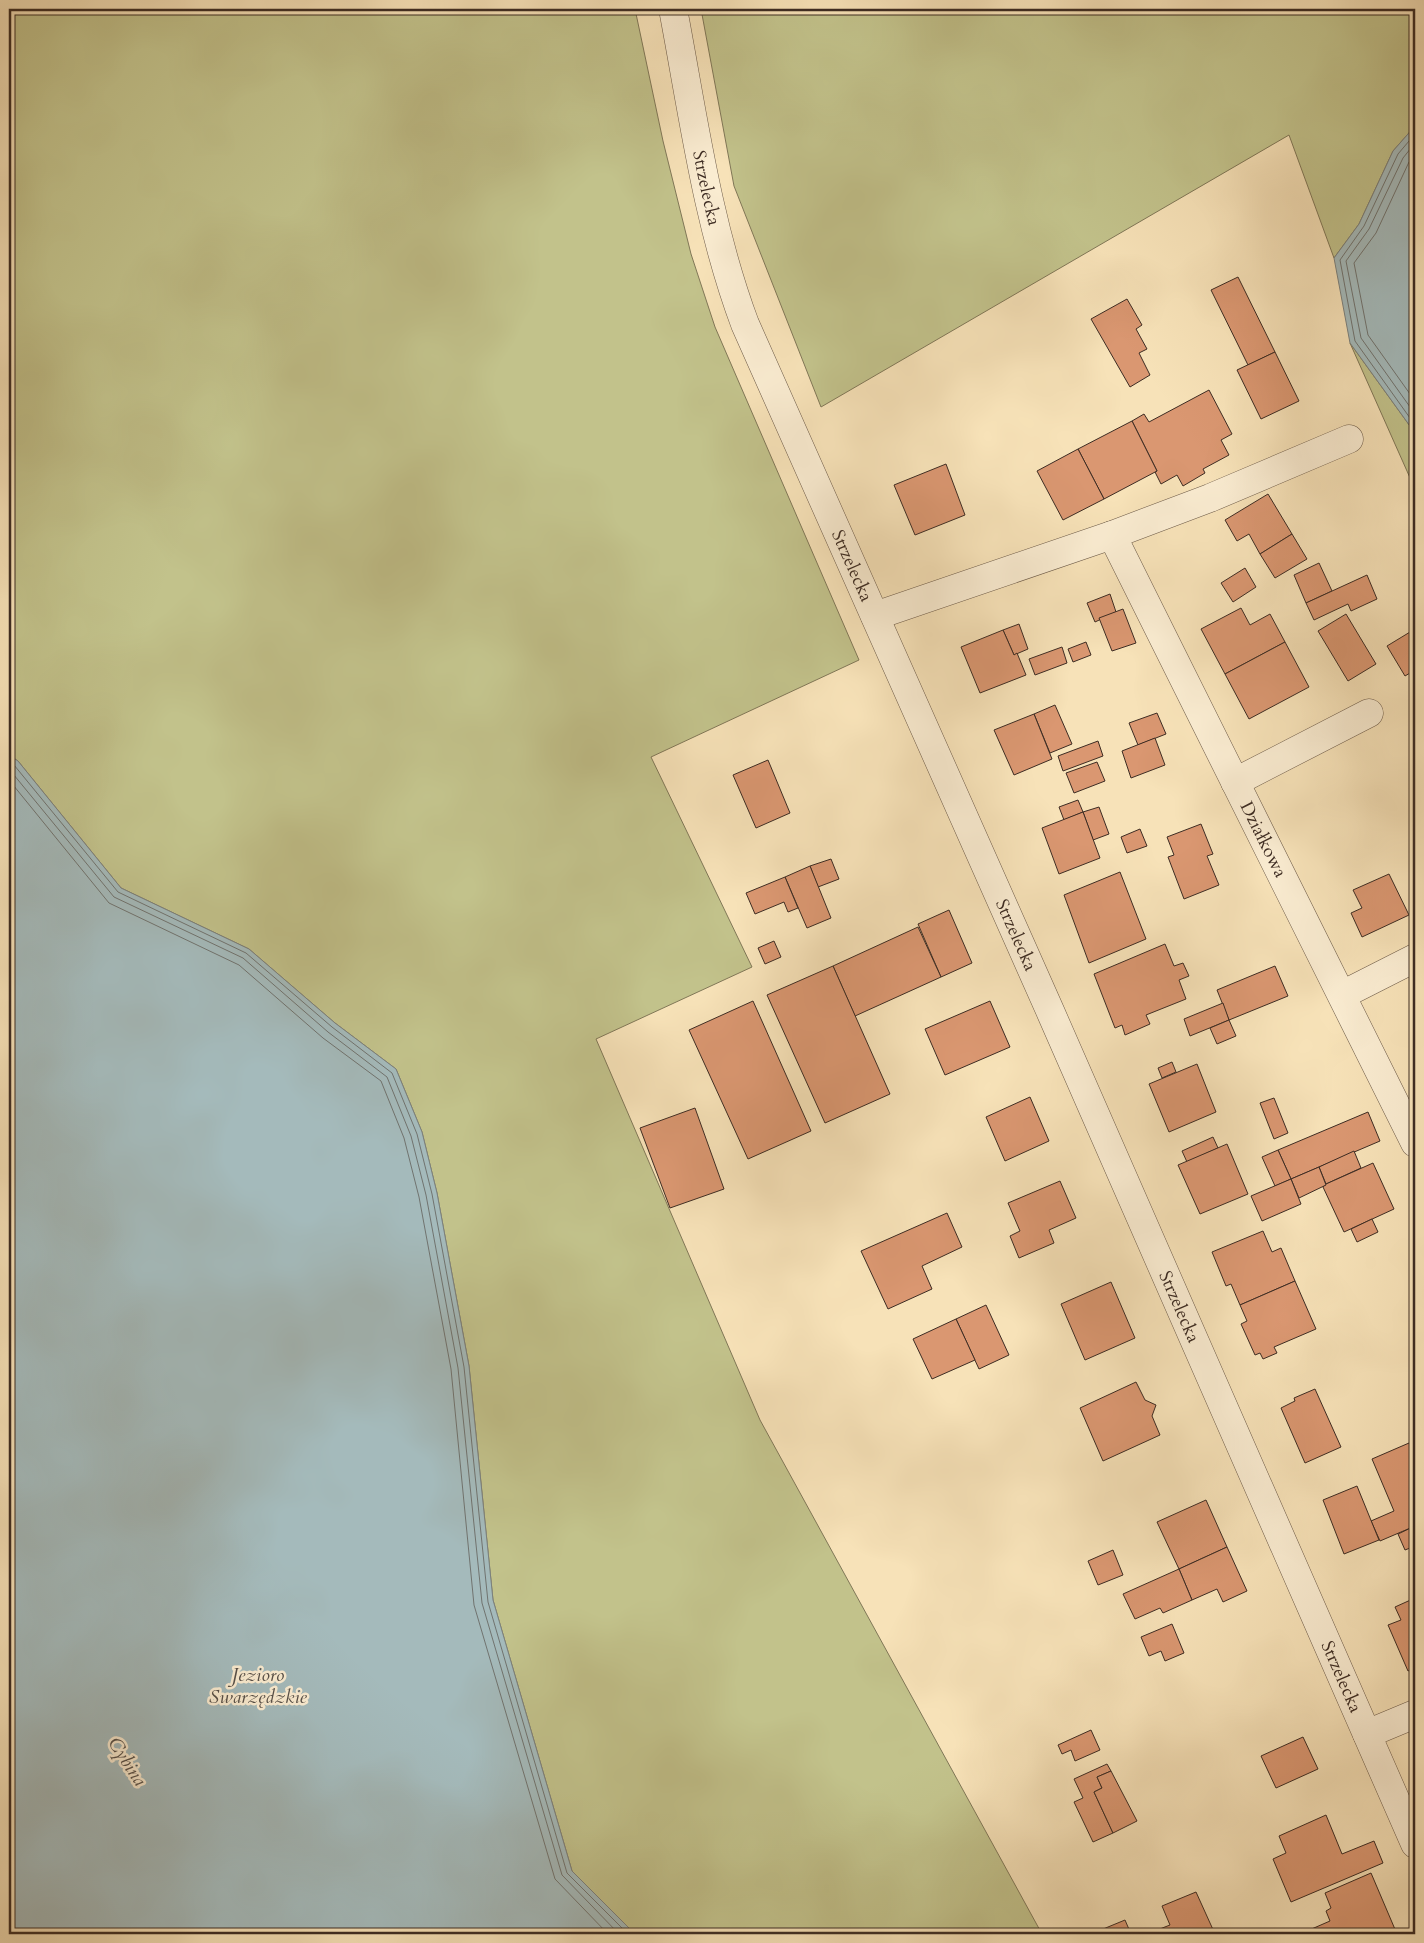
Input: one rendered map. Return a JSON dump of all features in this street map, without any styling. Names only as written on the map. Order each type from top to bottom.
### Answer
[{"type":"street","name":"Strzelecka","points":[[673,9],[716,232],[728,277],[745,324],[1415,1844]]},
{"type":"street","points":[[875,616],[1112,535],[1210,498],[1349,440]]},
{"type":"street","name":"Działkowa","points":[[1112,535],[1415,1143]]},
{"type":"street","points":[[1235,782],[1369,713]]},
{"type":"street","points":[[1342,996],[1415,958]]},
{"type":"street","points":[[1367,1734],[1415,1714]]},
{"type":"green space","points":[[9,9],[635,9],[663,141],[691,254],[715,327],[859,660],[651,757],[752,967],[596,1039],[760,1420],[1042,1934],[635,1934],[572,1871],[493,1600],[469,1366],[437,1193],[422,1132],[396,1069],[335,1023],[249,949],[121,888],[18,761],[9,755]]},
{"type":"green space","points":[[701,9],[1415,9],[1415,126],[1393,151],[1359,224],[1334,258],[1289,135],[821,407],[734,186]]},
{"type":"green space","points":[[1350,343],[1415,433],[1415,489]]},
{"type":"water","points":[[1415,126],[1415,433],[1350,343],[1334,258],[1359,224],[1393,151]]},
{"type":"water","name":"Jezioro Swarzędzkie","points":[[9,755],[18,761],[121,888],[249,949],[335,1023],[396,1069],[422,1132],[437,1193],[469,1366],[493,1600],[572,1871],[635,1934],[9,1934]]},
{"type":"building","points":[[1238,277],[1275,352],[1248,365],[1211,290]]},
{"type":"building","points":[[1127,299],[1142,325],[1136,329],[1147,349],[1139,353],[1150,375],[1130,387],[1091,319]]},
{"type":"building","points":[[1275,352],[1299,401],[1261,419],[1237,370]]},
{"type":"building","points":[[1209,390],[1232,434],[1221,440],[1229,455],[1203,469],[1205,473],[1183,486],[1177,475],[1161,484],[1155,472],[1157,471],[1132,421],[1144,414],[1149,422]]},
{"type":"building","points":[[1132,421],[1157,471],[1104,499],[1078,449]]},
{"type":"building","points":[[1078,449],[1104,499],[1063,520],[1037,471]]},
{"type":"building","points":[[946,464],[965,515],[915,535],[894,485]]},
{"type":"building","points":[[1268,494],[1292,534],[1260,554],[1249,534],[1237,541],[1225,520]]},
{"type":"building","points":[[1292,534],[1307,559],[1275,578],[1260,554]]},
{"type":"building","points":[[1319,563],[1332,591],[1306,603],[1294,575]]},
{"type":"building","points":[[1245,568],[1256,587],[1233,602],[1221,583]]},
{"type":"building","points":[[1367,575],[1377,599],[1351,611],[1348,604],[1314,620],[1306,603]]},
{"type":"building","points":[[1110,594],[1116,612],[1095,622],[1087,603]]},
{"type":"building","points":[[1241,608],[1250,625],[1270,614],[1285,642],[1225,674],[1201,629]]},
{"type":"building","points":[[1123,609],[1136,643],[1112,651],[1099,618]]},
{"type":"building","points":[[1346,614],[1376,664],[1348,681],[1318,631]]},
{"type":"building","points":[[1019,624],[1028,649],[1014,655],[1003,630]]},
{"type":"building","points":[[1415,629],[1415,670],[1405,676],[1387,646]]},
{"type":"building","points":[[1003,630],[1014,655],[1017,653],[1026,675],[980,693],[961,647]]},
{"type":"building","points":[[1086,642],[1091,655],[1073,662],[1068,649]]},
{"type":"building","points":[[1285,642],[1309,687],[1249,719],[1225,674]]},
{"type":"building","points":[[1062,647],[1067,663],[1035,675],[1029,659]]},
{"type":"building","points":[[1055,705],[1072,744],[1050,753],[1034,714]]},
{"type":"building","points":[[1157,713],[1166,734],[1138,745],[1129,723]]},
{"type":"building","points":[[1034,714],[1052,759],[1014,775],[994,730]]},
{"type":"building","points":[[1155,738],[1165,765],[1131,778],[1122,751]]},
{"type":"building","points":[[1098,741],[1103,756],[1063,771],[1058,756]]},
{"type":"building","points":[[768,760],[790,813],[756,828],[733,775]]},
{"type":"building","points":[[1097,762],[1105,781],[1074,793],[1066,773]]},
{"type":"building","points":[[1078,800],[1083,812],[1064,820],[1059,807]]},
{"type":"building","points":[[1099,807],[1109,834],[1093,840],[1083,812]]},
{"type":"building","points":[[1083,812],[1100,858],[1059,874],[1042,828]]},
{"type":"building","points":[[1201,824],[1213,854],[1207,856],[1219,885],[1184,899],[1168,857],[1174,855],[1167,837]]},
{"type":"building","points":[[1140,829],[1147,846],[1127,853],[1121,837]]},
{"type":"building","points":[[831,859],[839,879],[818,887],[810,866]]},
{"type":"building","points":[[810,866],[831,918],[807,928],[785,877]]},
{"type":"building","points":[[1120,872],[1146,939],[1089,963],[1064,895]]},
{"type":"building","points":[[1389,874],[1409,915],[1362,937],[1351,913],[1362,908],[1353,890]]},
{"type":"building","points":[[785,877],[798,908],[788,912],[784,902],[755,914],[746,893]]},
{"type":"building","points":[[949,910],[972,963],[941,977],[918,924]]},
{"type":"building","points":[[918,927],[941,977],[855,1016],[833,966]]},
{"type":"building","points":[[774,941],[781,957],[765,964],[758,948]]},
{"type":"building","points":[[1165,944],[1174,966],[1183,963],[1189,976],[1179,980],[1186,999],[1146,1015],[1150,1024],[1125,1035],[1122,1025],[1115,1028],[1094,974]]},
{"type":"building","points":[[833,966],[890,1094],[825,1123],[767,995]]},
{"type":"building","points":[[1275,966],[1288,996],[1229,1020],[1217,990]]},
{"type":"building","points":[[753,1001],[811,1131],[748,1159],[689,1030]]},
{"type":"building","points":[[990,1001],[1010,1047],[945,1075],[925,1029]]},
{"type":"building","points":[[1223,1003],[1229,1020],[1190,1036],[1184,1019]]},
{"type":"building","points":[[1229,1020],[1236,1036],[1217,1044],[1210,1028]]},
{"type":"building","points":[[1172,1062],[1176,1072],[1162,1078],[1158,1068]]},
{"type":"building","points":[[1197,1064],[1216,1112],[1169,1132],[1149,1084]]},
{"type":"building","points":[[1030,1097],[1049,1141],[1005,1161],[986,1117]]},
{"type":"building","points":[[1274,1098],[1288,1133],[1274,1139],[1260,1103]]},
{"type":"building","points":[[695,1108],[724,1189],[670,1208],[640,1128]]},
{"type":"building","points":[[1368,1112],[1380,1141],[1291,1179],[1278,1150]]},
{"type":"building","points":[[1213,1137],[1218,1148],[1187,1162],[1182,1151]]},
{"type":"building","points":[[1227,1144],[1248,1194],[1200,1214],[1178,1165]]},
{"type":"building","points":[[1278,1150],[1291,1179],[1275,1186],[1262,1157]]},
{"type":"building","points":[[1354,1151],[1361,1168],[1326,1184],[1319,1167]]},
{"type":"building","points":[[1373,1163],[1394,1209],[1344,1232],[1323,1187]]},
{"type":"building","points":[[1319,1167],[1326,1185],[1299,1198],[1291,1179]]},
{"type":"building","points":[[1291,1179],[1301,1204],[1262,1221],[1251,1196]]},
{"type":"building","points":[[1060,1181],[1076,1218],[1049,1230],[1054,1243],[1019,1258],[1010,1236],[1020,1231],[1008,1203]]},
{"type":"building","points":[[947,1213],[962,1247],[922,1266],[932,1289],[888,1309],[861,1251]]},
{"type":"building","points":[[1372,1219],[1378,1232],[1357,1242],[1351,1229]]},
{"type":"building","points":[[1263,1231],[1272,1252],[1281,1248],[1295,1281],[1240,1305],[1231,1284],[1226,1286],[1212,1252]]},
{"type":"building","points":[[1295,1281],[1316,1329],[1274,1347],[1277,1353],[1263,1359],[1260,1353],[1255,1355],[1241,1324],[1247,1321],[1240,1305]]},
{"type":"building","points":[[1111,1282],[1135,1338],[1085,1360],[1061,1304]]},
{"type":"building","points":[[986,1305],[1009,1355],[979,1369],[956,1319]]},
{"type":"building","points":[[956,1319],[975,1360],[932,1379],[913,1339]]},
{"type":"building","points":[[1136,1382],[1145,1400],[1156,1405],[1152,1416],[1160,1435],[1103,1461],[1080,1408]]},
{"type":"building","points":[[1315,1389],[1341,1447],[1305,1463],[1281,1408],[1295,1401],[1294,1398]]},
{"type":"building","points":[[1409,1443],[1415,1457],[1415,1526],[1380,1541],[1371,1521],[1394,1511],[1372,1459]]},
{"type":"building","points":[[1357,1486],[1379,1540],[1344,1554],[1323,1500]]},
{"type":"building","points":[[1206,1500],[1227,1547],[1179,1569],[1157,1522]]},
{"type":"building","points":[[1415,1526],[1415,1546],[1405,1550],[1398,1534]]},
{"type":"building","points":[[1227,1547],[1247,1591],[1223,1602],[1217,1589],[1192,1600],[1179,1569]]},
{"type":"building","points":[[1113,1550],[1123,1575],[1098,1585],[1088,1561]]},
{"type":"building","points":[[1179,1569],[1192,1600],[1163,1613],[1160,1608],[1135,1619],[1123,1594]]},
{"type":"building","points":[[1415,1598],[1415,1668],[1408,1671],[1388,1625],[1401,1620],[1395,1607]]},
{"type":"building","points":[[1172,1624],[1184,1653],[1165,1661],[1161,1651],[1149,1656],[1141,1637]]},
{"type":"building","points":[[1091,1730],[1100,1750],[1075,1761],[1071,1750],[1062,1754],[1058,1745]]},
{"type":"building","points":[[1303,1737],[1318,1769],[1276,1788],[1261,1756]]},
{"type":"building","points":[[1107,1764],[1111,1771],[1097,1777],[1102,1788],[1094,1792],[1113,1833],[1093,1842],[1074,1802],[1083,1798],[1074,1779]]},
{"type":"building","points":[[1111,1771],[1137,1821],[1113,1833],[1094,1792],[1102,1788],[1097,1777]]},
{"type":"building","points":[[1326,1815],[1342,1854],[1374,1841],[1383,1863],[1291,1902],[1273,1859],[1286,1853],[1279,1836]]},
{"type":"building","points":[[1371,1873],[1397,1934],[1309,1934],[1307,1931],[1330,1921],[1326,1911],[1331,1908],[1325,1893]]},
{"type":"building","points":[[1196,1892],[1215,1934],[1147,1934],[1170,1925],[1162,1906]]},
{"type":"building","points":[[1125,1920],[1131,1934],[1091,1934]]},
{"type":"water label","name":"Cybina","points":[[128,1761]]}]
